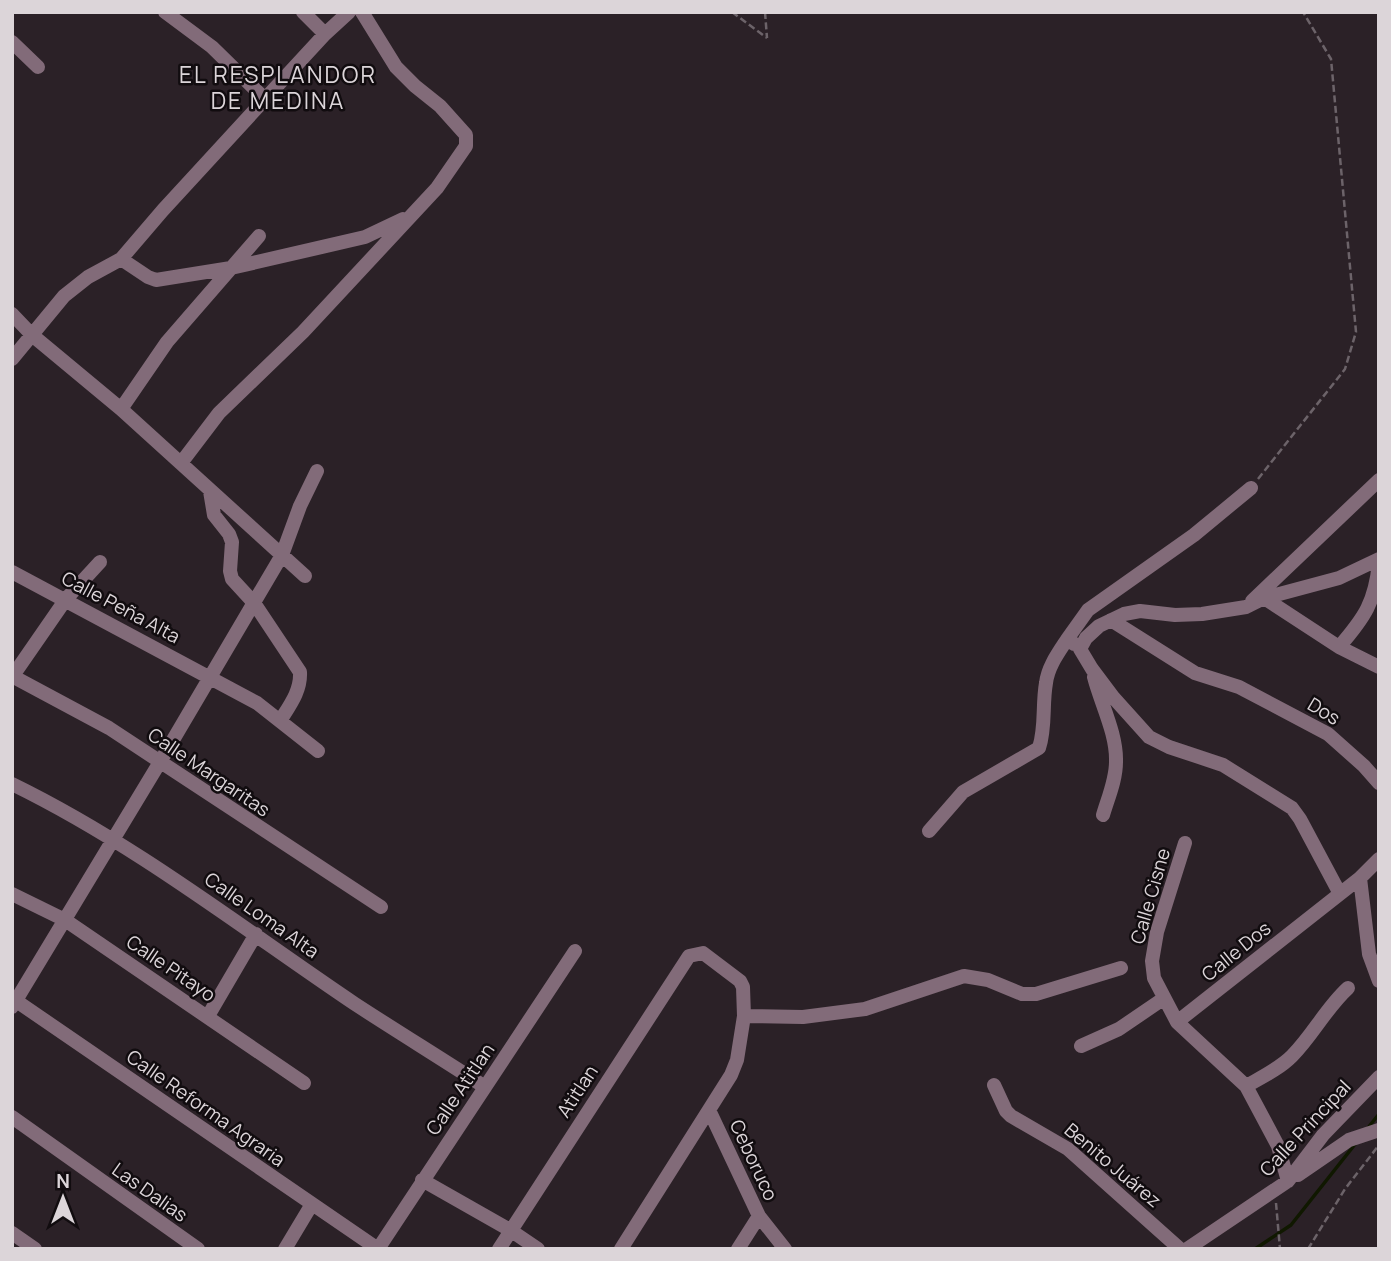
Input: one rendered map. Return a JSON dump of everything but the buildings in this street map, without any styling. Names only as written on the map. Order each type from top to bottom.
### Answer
[{"type":"street","points":[[165,12],[212,47],[265,99]]},
{"type":"street","points":[[303,12],[325,34]]},
{"type":"street","points":[[12,359],[64,296],[88,277],[121,259],[325,34],[349,12]]},
{"type":"street","points":[[181,463],[219,413],[303,332],[437,188],[466,146],[466,135],[440,106],[396,67],[362,12]]},
{"type":"street","points":[[12,42],[38,67]]},
{"type":"street","points":[[121,259],[156,280],[231,268],[365,237],[411,215]]},
{"type":"street","points":[[121,409],[167,342],[259,236]]},
{"type":"street","points":[[12,314],[32,335],[121,409],[305,576]]},
{"type":"street","points":[[14,1001],[282,555],[300,506],[317,471]]},
{"type":"street","points":[[1246,607],[1379,480]]},
{"type":"street","points":[[929,831],[963,792],[1039,748],[1043,735],[1046,681],[1051,665],[1088,610],[1194,535],[1251,488]]},
{"type":"street","points":[[210,491],[214,515],[232,542],[232,579],[254,603],[300,672],[297,693],[280,721]]},
{"type":"street","points":[[1080,649],[1086,638],[1100,626],[1140,611],[1175,615],[1202,614],[1246,607],[1264,598],[1339,578],[1379,561]]},
{"type":"street","points":[[1339,647],[1356,628],[1374,599],[1379,561]]},
{"type":"street","points":[[12,676],[66,599],[100,562]]},
{"type":"street","name":"Calle Peña Alta","points":[[12,572],[257,703],[318,751]]},
{"type":"street","points":[[1264,598],[1339,647],[1379,667]]},
{"type":"street","name":"Dos","points":[[1111,620],[1195,673],[1239,687],[1328,734],[1379,783]]},
{"type":"street","points":[[1068,638],[1080,649],[1091,669],[1115,745],[1113,782],[1103,815]]},
{"type":"street","points":[[1091,669],[1149,737],[1169,747],[1223,765],[1292,808],[1339,892]]},
{"type":"street","name":"Calle Margaritas","points":[[12,676],[109,728],[380,907]]},
{"type":"street","name":"Calle Loma Alta","points":[[12,784],[62,808],[113,838],[355,1003],[485,1087]]},
{"type":"street","name":"Calle Cisne","points":[[1163,999],[1154,978],[1152,961],[1157,932],[1185,843]]},
{"type":"street","name":"Calle Dos","points":[[1177,1022],[1379,859]]},
{"type":"street","points":[[1360,877],[1369,954],[1379,981]]},
{"type":"street","name":"Calle Pitayo","points":[[12,894],[65,919],[304,1083]]},
{"type":"street","points":[[208,1016],[256,934]]},
{"type":"street","name":"Calle Atitlan","points":[[378,1249],[575,951]]},
{"type":"street","name":"Ceboruco","points":[[689,956],[703,953],[740,981],[743,987],[744,1016],[737,1060],[709,1110],[759,1216],[785,1249]]},
{"type":"street","name":"Atitlan","points":[[499,1249],[689,956]]},
{"type":"street","points":[[744,1016],[803,1017],[865,1009],[964,976],[988,980],[1023,994],[1036,994],[1121,968]]},
{"type":"street","points":[[1246,1086],[1294,1054],[1332,1002],[1348,988]]},
{"type":"street","points":[[1081,1046],[1119,1029],[1163,999],[1177,1022],[1246,1086],[1278,1146],[1287,1181],[1349,1140],[1378,1135]]},
{"type":"street","name":"Calle Reforma Agraria","points":[[14,1001],[378,1249]]},
{"type":"street","name":"Calle Principal","points":[[1188,1249],[1287,1181],[1322,1135],[1379,1077]]},
{"type":"street","name":"Benito Juárez","points":[[994,1084],[1011,1116],[1068,1149],[1180,1249]]},
{"type":"street","points":[[621,1249],[709,1110]]},
{"type":"street","name":"Las Dalias","points":[[12,1117],[198,1249]]},
{"type":"street","points":[[422,1180],[538,1249]]},
{"type":"street","points":[[285,1249],[312,1204]]},
{"type":"street","points":[[738,1249],[759,1216]]},
{"type":"street","points":[[12,1233],[35,1249]]},
{"type":"path","points":[[732,12],[767,38],[765,12]]},
{"type":"path","points":[[1251,488],[1345,369],[1356,332],[1331,59],[1303,12]]},
{"type":"path","points":[[1308,1249],[1378,1135]]},
{"type":"path","points":[[1274,1191],[1280,1249]]},
{"type":"waterway","points":[[1367,1129],[1379,1114]]},
{"type":"waterway","points":[[1255,1249],[1291,1225],[1356,1143]]},
{"type":"district","name":"EL RESPLANDOR DE MEDINA","points":[[278,87]]}]
